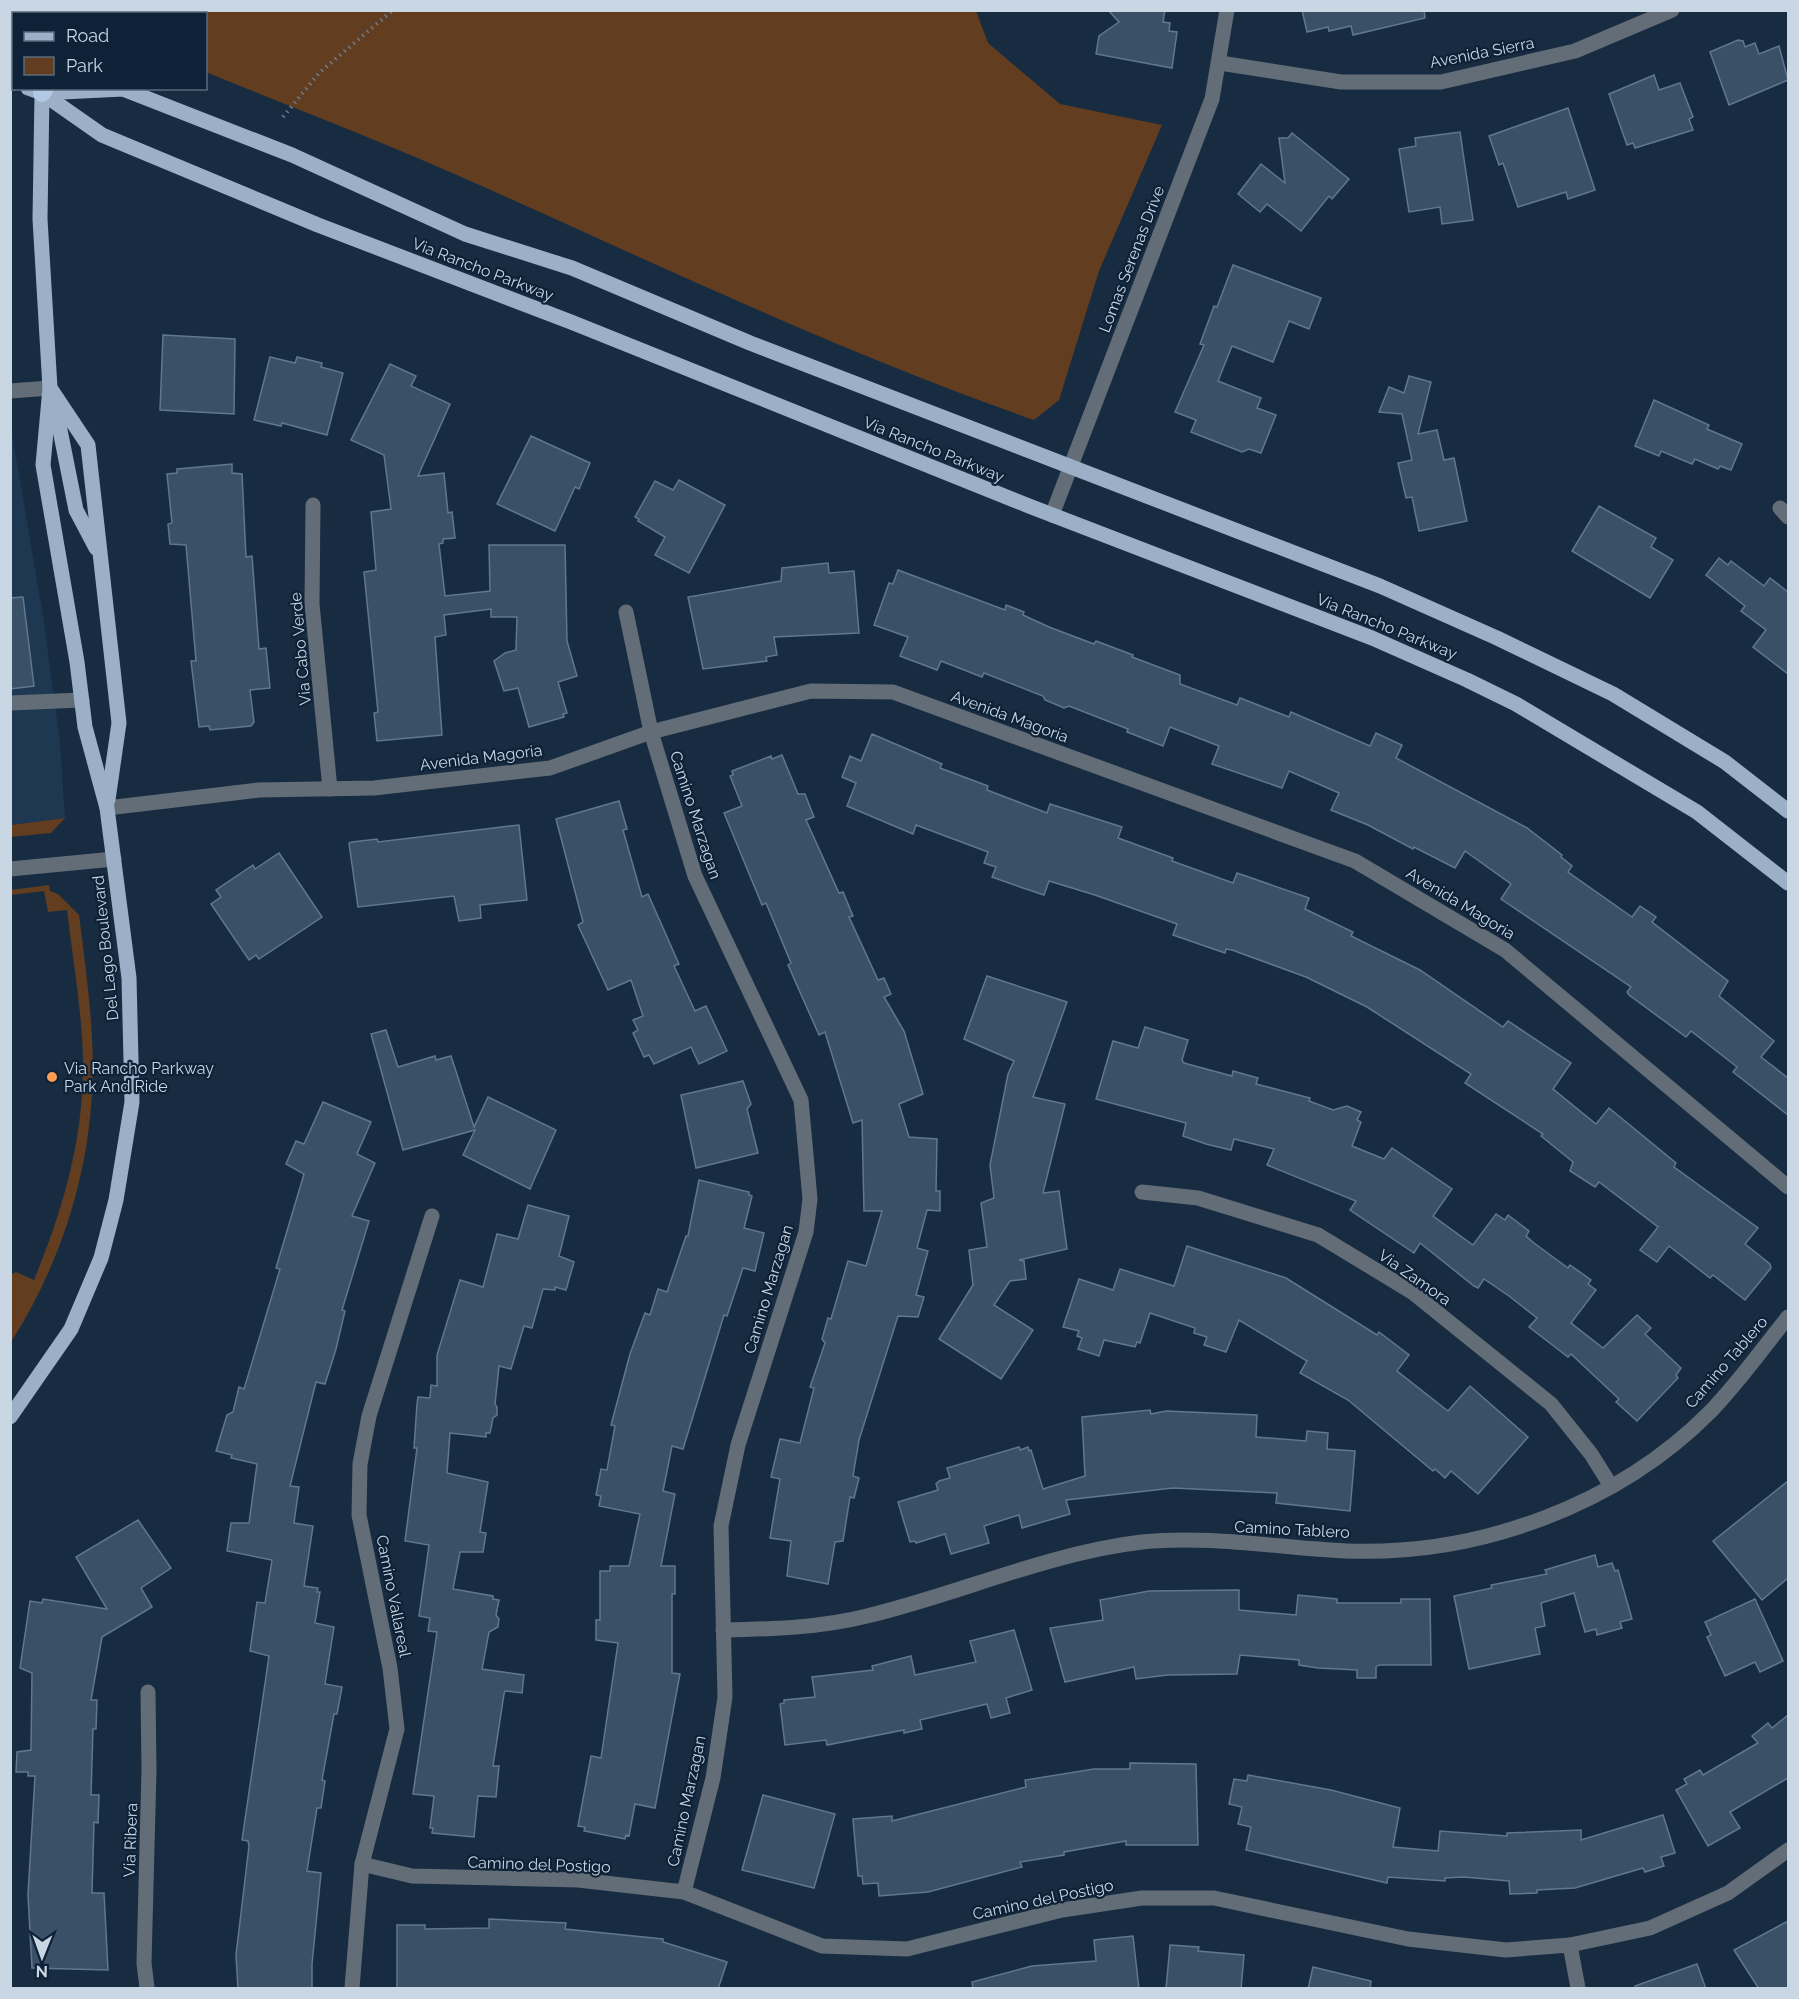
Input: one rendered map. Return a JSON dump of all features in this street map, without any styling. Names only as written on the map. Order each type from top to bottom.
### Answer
[{"type":"main road","name":"Via Rancho Parkway","points":[[39,90],[102,135],[1052,515],[1372,638],[1477,685],[1516,704],[1697,812],[1788,883]]},
{"type":"main road","name":"Del Lago Boulevard","points":[[10,1417],[70,1329],[101,1258],[116,1200],[132,1102],[129,978],[107,807],[85,728],[43,465],[50,388],[40,219],[39,90]]},
{"type":"main road","name":"Via Rancho Parkway","points":[[126,90],[292,155],[465,234],[572,268],[750,343],[1380,586],[1497,638],[1613,694],[1725,762],[1788,811]]},
{"type":"main road","name":"Del Lago Boulevard","points":[[50,388],[88,445],[119,723],[107,807]]},
{"type":"main road","points":[[50,388],[61,424],[76,510],[100,554]]},
{"type":"street","name":"Lomas Serenas Drive","points":[[1052,515],[1212,99],[1220,63],[1227,10]]},
{"type":"street","name":"Avenida Sierra","points":[[1220,63],[1341,82],[1441,82],[1575,51],[1671,10]]},
{"type":"street","points":[[10,391],[50,388]]},
{"type":"street","name":"Via Cabo Verde","points":[[313,505],[312,604],[330,789]]},
{"type":"street","name":"Camino Marzagan","points":[[626,612],[651,732],[695,876],[801,1100],[810,1199],[806,1232],[738,1445],[722,1526],[725,1697],[713,1778],[684,1892]]},
{"type":"street","name":"Avenida Magoria","points":[[107,807],[259,790],[375,788],[550,768],[651,732],[811,691],[893,692],[1355,861],[1505,950],[1788,1187]]},
{"type":"street","points":[[10,703],[82,700]]},
{"type":"street","points":[[10,869],[114,859]]},
{"type":"street","name":"Via Zamora","points":[[1142,1192],[1198,1198],[1318,1235],[1412,1292],[1551,1404],[1591,1454],[1611,1486]]},
{"type":"street","name":"Camino Vallareal","points":[[352,1989],[362,1864],[397,1729],[390,1668],[359,1515],[360,1464],[369,1416],[432,1216]]},
{"type":"street","name":"Camino Tablero","points":[[723,1630],[790,1629],[866,1616],[1070,1556],[1143,1542],[1201,1541],[1349,1551],[1433,1548],[1517,1528],[1565,1510],[1611,1486],[1663,1452],[1711,1411],[1788,1317]]},
{"type":"street","name":"Via Ribera","points":[[147,1989],[144,1963],[149,1770],[148,1692]]},
{"type":"street","name":"Camino del Postigo","points":[[362,1864],[412,1876],[578,1880],[684,1892],[822,1946],[907,1949],[1062,1910],[1142,1898],[1214,1898],[1408,1939],[1495,1949],[1570,1945],[1650,1928],[1728,1893],[1788,1850]]},
{"type":"street","points":[[1570,1945],[1578,1989]]},
{"type":"path","points":[[284,117],[319,73],[393,10]]},
{"type":"shaded area","points":[[10,422],[43,616],[60,743],[65,818],[11,825]]},
{"type":"green space","points":[[976,11],[988,43],[1060,104],[1162,125],[1099,271],[1059,400],[1034,420],[815,335],[457,175],[207,72],[207,12],[104,12]]},
{"type":"green space","points":[[65,818],[51,833],[11,837],[11,825]]},
{"type":"green space","points":[[49,885],[50,891],[58,894],[79,915],[92,1038],[93,1078],[90,1118],[76,1196],[64,1234],[49,1271],[11,1342],[12,1274],[16,1272],[34,1280],[63,1200],[80,1118],[83,1061],[81,1023],[67,910],[48,912],[44,891],[11,895],[11,890]]},
{"type":"building","points":[[1108,10],[1165,10],[1163,22],[1170,23],[1169,31],[1177,32],[1172,68],[1096,54],[1099,36],[1119,22]]},
{"type":"building","points":[[1302,10],[1424,10],[1425,18],[1353,35],[1351,26],[1329,31],[1328,27],[1307,32]]},
{"type":"building","points":[[1738,40],[1743,41],[1745,47],[1755,43],[1759,54],[1779,46],[1788,80],[1729,105],[1710,52]]},
{"type":"building","points":[[1654,75],[1659,90],[1680,83],[1693,117],[1689,119],[1693,130],[1635,148],[1633,143],[1627,145],[1609,94]]},
{"type":"building","points":[[1568,108],[1595,190],[1568,199],[1566,192],[1518,207],[1503,163],[1499,165],[1489,136]]},
{"type":"building","points":[[1460,132],[1473,220],[1442,224],[1440,207],[1409,212],[1399,149],[1416,146],[1415,138]]},
{"type":"building","points":[[1292,133],[1349,179],[1332,199],[1329,196],[1301,231],[1267,204],[1260,212],[1238,194],[1261,164],[1285,183],[1279,138],[1288,138]]},
{"type":"building","points":[[1233,265],[1321,298],[1309,329],[1289,321],[1273,362],[1232,346],[1218,381],[1261,398],[1257,408],[1276,415],[1261,453],[1249,449],[1242,452],[1191,432],[1196,420],[1175,412],[1204,345],[1200,344],[1214,306],[1217,307]]},
{"type":"building","points":[[163,335],[235,339],[234,414],[160,410]]},
{"type":"building","points":[[270,357],[295,363],[297,357],[322,363],[321,367],[343,373],[327,435],[282,423],[281,426],[254,420]]},
{"type":"building","points":[[390,364],[416,376],[411,386],[450,404],[418,476],[444,473],[448,513],[452,512],[455,538],[443,539],[443,543],[439,544],[445,596],[490,591],[489,545],[565,545],[567,641],[577,676],[558,682],[567,713],[563,714],[564,717],[529,727],[518,688],[504,691],[494,661],[505,653],[516,650],[517,617],[491,617],[491,609],[444,615],[446,635],[435,637],[442,735],[377,741],[374,713],[378,712],[364,572],[376,570],[371,512],[391,509],[384,455],[351,440]]},
{"type":"building","points":[[1409,376],[1431,382],[1418,434],[1437,430],[1444,460],[1454,458],[1467,521],[1419,531],[1412,497],[1406,498],[1398,463],[1412,460],[1402,414],[1379,412],[1389,387],[1404,393]]},
{"type":"building","points":[[1654,400],[1709,425],[1707,429],[1742,444],[1731,470],[1720,466],[1718,469],[1695,459],[1692,464],[1661,451],[1659,456],[1635,446]]},
{"type":"building","points":[[531,436],[590,463],[579,489],[575,487],[555,531],[497,504]]},
{"type":"building","points":[[232,464],[232,473],[242,474],[246,557],[252,556],[259,649],[266,648],[270,688],[250,690],[254,722],[251,726],[210,730],[209,726],[199,727],[191,661],[196,661],[186,545],[170,544],[168,524],[172,523],[167,474],[177,473],[177,469]]},
{"type":"building","points":[[679,480],[725,505],[689,573],[655,555],[665,537],[635,517],[655,481],[673,490]]},
{"type":"building","points":[[1599,506],[1656,538],[1651,547],[1673,560],[1650,598],[1572,551]]},
{"type":"building","points":[[1719,558],[1728,565],[1731,561],[1764,586],[1770,578],[1788,592],[1788,674],[1753,647],[1766,630],[1741,611],[1745,606],[1706,575]]},
{"type":"building","points":[[828,563],[829,573],[854,571],[859,633],[774,637],[777,655],[766,657],[767,661],[703,669],[688,597],[781,581],[782,568]]},
{"type":"building","points":[[898,570],[1005,610],[1006,605],[1024,612],[1023,615],[1049,627],[1094,644],[1096,641],[1133,655],[1132,657],[1180,675],[1180,684],[1237,705],[1240,698],[1289,717],[1291,712],[1370,746],[1376,733],[1402,745],[1396,758],[1527,828],[1562,855],[1561,857],[1572,866],[1568,872],[1632,917],[1640,906],[1656,917],[1652,922],[1728,981],[1719,996],[1774,1041],[1761,1057],[1788,1078],[1788,1115],[1733,1072],[1737,1067],[1691,1031],[1686,1037],[1629,995],[1627,992],[1631,987],[1501,899],[1511,884],[1465,851],[1455,868],[1368,825],[1331,810],[1339,793],[1289,771],[1282,788],[1212,764],[1219,746],[1170,727],[1163,746],[1127,732],[1128,729],[1069,706],[1064,708],[1045,700],[1043,696],[984,673],[982,677],[941,661],[937,670],[900,656],[908,637],[874,625],[889,583],[893,584]]},
{"type":"building","points":[[23,597],[34,686],[10,689],[10,598]]},
{"type":"building","points":[[872,734],[942,764],[940,768],[988,786],[987,790],[1047,813],[1050,804],[1122,827],[1118,838],[1173,858],[1172,861],[1233,883],[1237,873],[1309,898],[1305,909],[1353,932],[1351,936],[1420,970],[1503,1027],[1508,1021],[1571,1063],[1553,1089],[1596,1124],[1609,1108],[1676,1163],[1674,1167],[1758,1228],[1745,1244],[1770,1264],[1771,1268],[1745,1300],[1713,1275],[1710,1278],[1669,1246],[1657,1262],[1640,1250],[1658,1227],[1599,1182],[1595,1187],[1570,1171],[1573,1162],[1541,1136],[1543,1134],[1465,1083],[1471,1074],[1367,1007],[1306,977],[1232,950],[1226,949],[1225,953],[1173,935],[1177,924],[1095,895],[1049,881],[1044,895],[992,877],[996,867],[984,863],[988,852],[916,825],[913,834],[847,806],[856,783],[842,777],[850,756],[861,761]]},
{"type":"building","points":[[782,755],[798,794],[805,794],[814,817],[806,820],[839,893],[843,892],[853,916],[849,917],[878,980],[884,978],[891,994],[884,997],[904,1031],[923,1094],[899,1104],[909,1137],[937,1139],[936,1191],[940,1191],[940,1211],[927,1210],[917,1248],[928,1251],[916,1295],[924,1297],[918,1317],[898,1316],[859,1440],[853,1476],[859,1478],[854,1498],[850,1497],[843,1541],[835,1542],[828,1584],[787,1576],[791,1541],[770,1538],[780,1479],[771,1477],[780,1439],[800,1443],[814,1388],[810,1387],[825,1343],[822,1339],[828,1318],[831,1319],[848,1261],[866,1266],[882,1211],[864,1211],[862,1120],[853,1123],[825,1032],[819,1035],[788,965],[791,963],[766,903],[762,905],[724,813],[742,806],[730,776],[733,775],[732,771],[771,756],[772,759]]},
{"type":"building","points":[[619,801],[627,829],[623,830],[642,897],[648,894],[679,964],[674,966],[695,1011],[706,1006],[727,1051],[699,1064],[691,1047],[654,1064],[649,1055],[644,1057],[633,1033],[638,1030],[633,1020],[643,1016],[631,980],[608,990],[578,925],[583,922],[556,819]]},
{"type":"building","points":[[519,825],[527,900],[480,905],[481,918],[459,921],[454,896],[358,907],[349,843],[377,839],[378,842]]},
{"type":"building","points":[[279,853],[322,917],[259,959],[256,955],[249,960],[211,904],[221,897],[216,890],[253,865],[255,869]]},
{"type":"building","points":[[987,976],[1067,1002],[1033,1097],[1065,1104],[1043,1193],[1059,1191],[1067,1249],[1019,1260],[1024,1261],[1026,1279],[1010,1281],[994,1305],[1033,1330],[1001,1379],[939,1339],[973,1285],[969,1250],[987,1247],[981,1203],[994,1198],[990,1165],[1008,1074],[1014,1061],[964,1039]]},
{"type":"building","points":[[1145,1027],[1188,1040],[1182,1060],[1184,1063],[1232,1076],[1233,1071],[1258,1078],[1256,1084],[1310,1098],[1309,1101],[1333,1110],[1347,1106],[1361,1112],[1357,1120],[1361,1122],[1352,1146],[1384,1159],[1392,1148],[1452,1189],[1433,1216],[1473,1245],[1496,1214],[1505,1220],[1508,1215],[1529,1231],[1526,1236],[1534,1243],[1568,1268],[1570,1265],[1591,1280],[1588,1284],[1596,1290],[1571,1323],[1603,1348],[1637,1315],[1651,1328],[1645,1334],[1681,1368],[1676,1375],[1678,1378],[1637,1421],[1616,1402],[1619,1399],[1571,1354],[1568,1357],[1529,1327],[1537,1318],[1509,1296],[1484,1279],[1478,1288],[1474,1286],[1420,1243],[1414,1253],[1350,1210],[1356,1201],[1267,1165],[1274,1149],[1234,1139],[1231,1150],[1206,1144],[1183,1136],[1186,1123],[1096,1099],[1113,1041],[1138,1048]]},
{"type":"building","points":[[386,1030],[398,1067],[435,1056],[436,1060],[451,1056],[474,1127],[488,1097],[556,1130],[530,1189],[463,1155],[475,1130],[403,1150],[371,1034]]},
{"type":"building","points":[[743,1081],[751,1104],[747,1109],[758,1153],[696,1168],[681,1095]]},
{"type":"building","points":[[323,1102],[371,1122],[357,1154],[375,1163],[352,1216],[369,1221],[342,1310],[345,1311],[336,1349],[325,1384],[316,1382],[290,1486],[299,1487],[294,1523],[313,1526],[304,1586],[318,1588],[317,1592],[320,1592],[315,1623],[334,1627],[325,1684],[342,1687],[337,1714],[334,1714],[322,1780],[325,1781],[321,1808],[317,1808],[307,1871],[321,1873],[312,1964],[312,1989],[238,1989],[236,1955],[249,1846],[248,1841],[242,1840],[269,1656],[250,1651],[257,1602],[265,1603],[272,1560],[227,1551],[231,1523],[249,1523],[257,1464],[231,1458],[232,1455],[216,1451],[227,1415],[233,1412],[239,1387],[244,1389],[280,1269],[276,1268],[304,1174],[286,1164],[296,1141],[304,1144]]},
{"type":"building","points":[[699,1180],[749,1192],[752,1196],[744,1228],[764,1233],[755,1271],[743,1268],[727,1316],[724,1315],[683,1449],[672,1446],[663,1491],[675,1494],[661,1566],[675,1566],[675,1594],[672,1594],[672,1673],[680,1674],[655,1808],[635,1804],[629,1836],[626,1835],[625,1839],[584,1831],[585,1827],[578,1826],[591,1756],[601,1758],[618,1643],[596,1640],[596,1620],[600,1620],[600,1571],[610,1571],[610,1566],[629,1566],[640,1514],[599,1506],[601,1496],[596,1495],[601,1469],[607,1470],[615,1426],[611,1425],[630,1354],[645,1313],[650,1315],[658,1289],[667,1292],[686,1236],[688,1236]]},
{"type":"building","points":[[528,1205],[569,1216],[559,1256],[574,1262],[566,1290],[555,1287],[555,1290],[543,1289],[532,1328],[524,1326],[511,1369],[499,1366],[495,1404],[497,1415],[493,1418],[490,1433],[486,1433],[486,1437],[450,1433],[447,1473],[488,1482],[480,1532],[486,1533],[483,1552],[460,1552],[453,1589],[493,1596],[493,1599],[499,1600],[496,1615],[499,1619],[498,1627],[489,1632],[482,1669],[524,1675],[522,1693],[505,1691],[504,1694],[493,1766],[499,1766],[496,1797],[478,1796],[474,1837],[432,1833],[433,1828],[430,1828],[434,1796],[413,1794],[437,1632],[428,1631],[430,1618],[419,1616],[429,1545],[405,1541],[417,1448],[414,1448],[418,1397],[430,1398],[431,1385],[437,1386],[437,1355],[460,1280],[483,1287],[497,1234],[518,1239]]},
{"type":"building","points":[[1187,1246],[1286,1278],[1377,1335],[1379,1332],[1409,1355],[1397,1371],[1448,1411],[1470,1386],[1528,1437],[1478,1494],[1451,1471],[1445,1478],[1435,1469],[1433,1471],[1348,1400],[1300,1373],[1307,1361],[1239,1320],[1226,1352],[1204,1345],[1207,1337],[1194,1333],[1195,1328],[1150,1313],[1140,1343],[1137,1342],[1135,1347],[1104,1340],[1099,1356],[1078,1349],[1082,1338],[1077,1336],[1079,1331],[1063,1327],[1079,1279],[1113,1290],[1120,1269],[1174,1286]]},
{"type":"building","points":[[1150,1410],[1151,1414],[1166,1411],[1257,1415],[1256,1437],[1306,1441],[1307,1431],[1328,1433],[1327,1449],[1355,1451],[1350,1511],[1276,1503],[1277,1493],[1173,1488],[1066,1500],[1070,1514],[1022,1528],[1019,1515],[984,1526],[989,1543],[951,1554],[945,1534],[916,1543],[915,1541],[910,1542],[898,1502],[938,1490],[936,1484],[939,1481],[950,1478],[947,1468],[1019,1447],[1020,1450],[1028,1447],[1029,1451],[1031,1450],[1043,1489],[1085,1476],[1082,1417]]},
{"type":"building","points":[[1788,1481],[1788,1578],[1762,1600],[1713,1541]]},
{"type":"building","points":[[138,1520],[171,1568],[141,1588],[152,1607],[102,1637],[91,1700],[97,1700],[96,1729],[93,1729],[91,1795],[99,1795],[98,1823],[94,1822],[92,1893],[104,1893],[108,1970],[32,1968],[28,1895],[35,1776],[28,1776],[28,1772],[16,1772],[17,1752],[31,1750],[32,1673],[20,1668],[30,1601],[42,1603],[43,1599],[107,1609],[76,1557]]},
{"type":"building","points":[[1595,1555],[1598,1567],[1612,1563],[1615,1571],[1618,1570],[1632,1619],[1620,1622],[1622,1628],[1597,1635],[1596,1629],[1585,1632],[1574,1593],[1541,1603],[1545,1626],[1535,1628],[1540,1654],[1469,1669],[1454,1596],[1492,1588],[1491,1585],[1547,1574],[1545,1570]]},
{"type":"building","points":[[1239,1590],[1239,1610],[1296,1615],[1298,1595],[1337,1599],[1337,1603],[1401,1603],[1401,1599],[1430,1599],[1431,1665],[1379,1665],[1376,1667],[1376,1678],[1357,1678],[1357,1670],[1318,1668],[1299,1665],[1299,1660],[1240,1655],[1237,1674],[1167,1675],[1136,1679],[1134,1667],[1065,1682],[1050,1628],[1103,1620],[1100,1600],[1149,1591]]},
{"type":"building","points":[[1755,1599],[1783,1661],[1760,1672],[1755,1662],[1725,1676],[1707,1637],[1711,1635],[1705,1622]]},
{"type":"building","points":[[1014,1630],[1032,1690],[1006,1698],[1010,1713],[991,1718],[987,1704],[920,1720],[922,1729],[904,1733],[904,1730],[827,1745],[826,1740],[785,1745],[780,1704],[784,1703],[784,1700],[815,1697],[812,1677],[873,1670],[872,1666],[911,1656],[915,1675],[976,1662],[970,1641]]},
{"type":"building","points":[[1788,1715],[1788,1778],[1730,1812],[1740,1828],[1708,1846],[1676,1790],[1687,1784],[1684,1779],[1700,1770],[1703,1775],[1758,1743],[1752,1736],[1768,1723],[1772,1728]]},
{"type":"building","points":[[1130,1763],[1196,1764],[1198,1845],[1126,1845],[1126,1841],[1020,1862],[1022,1867],[928,1892],[879,1896],[878,1883],[863,1884],[862,1876],[858,1876],[853,1819],[892,1816],[892,1821],[1026,1787],[1025,1780],[1094,1769],[1130,1769]]},
{"type":"building","points":[[1248,1775],[1331,1790],[1400,1808],[1393,1847],[1438,1851],[1440,1831],[1507,1836],[1507,1833],[1581,1830],[1581,1840],[1663,1815],[1675,1853],[1661,1857],[1664,1866],[1645,1872],[1643,1868],[1575,1888],[1537,1890],[1537,1893],[1510,1894],[1509,1881],[1464,1877],[1445,1878],[1445,1881],[1388,1877],[1387,1883],[1246,1850],[1251,1827],[1238,1824],[1242,1807],[1229,1804],[1234,1779],[1247,1781]]},
{"type":"building","points":[[763,1795],[835,1814],[814,1888],[742,1870]]},
{"type":"building","points":[[489,1919],[566,1923],[565,1929],[663,1939],[663,1942],[727,1962],[718,1989],[397,1989],[397,1925],[425,1925],[425,1929],[489,1928]]},
{"type":"building","points":[[1788,1921],[1788,1989],[1759,1989],[1734,1950]]},
{"type":"building","points":[[1133,1936],[1139,1989],[973,1989],[972,1982],[1032,1966],[1096,1961],[1094,1940]]},
{"type":"building","points":[[1170,1945],[1199,1947],[1198,1951],[1244,1955],[1241,1989],[1166,1989]]},
{"type":"building","points":[[1697,1964],[1706,1989],[1635,1989],[1635,1986]]},
{"type":"building","points":[[1313,1967],[1371,1981],[1370,1989],[1308,1989]]},
{"type":"place","name":"Via Rancho Parkway Park And Ride","points":[[52,1077]]}]
